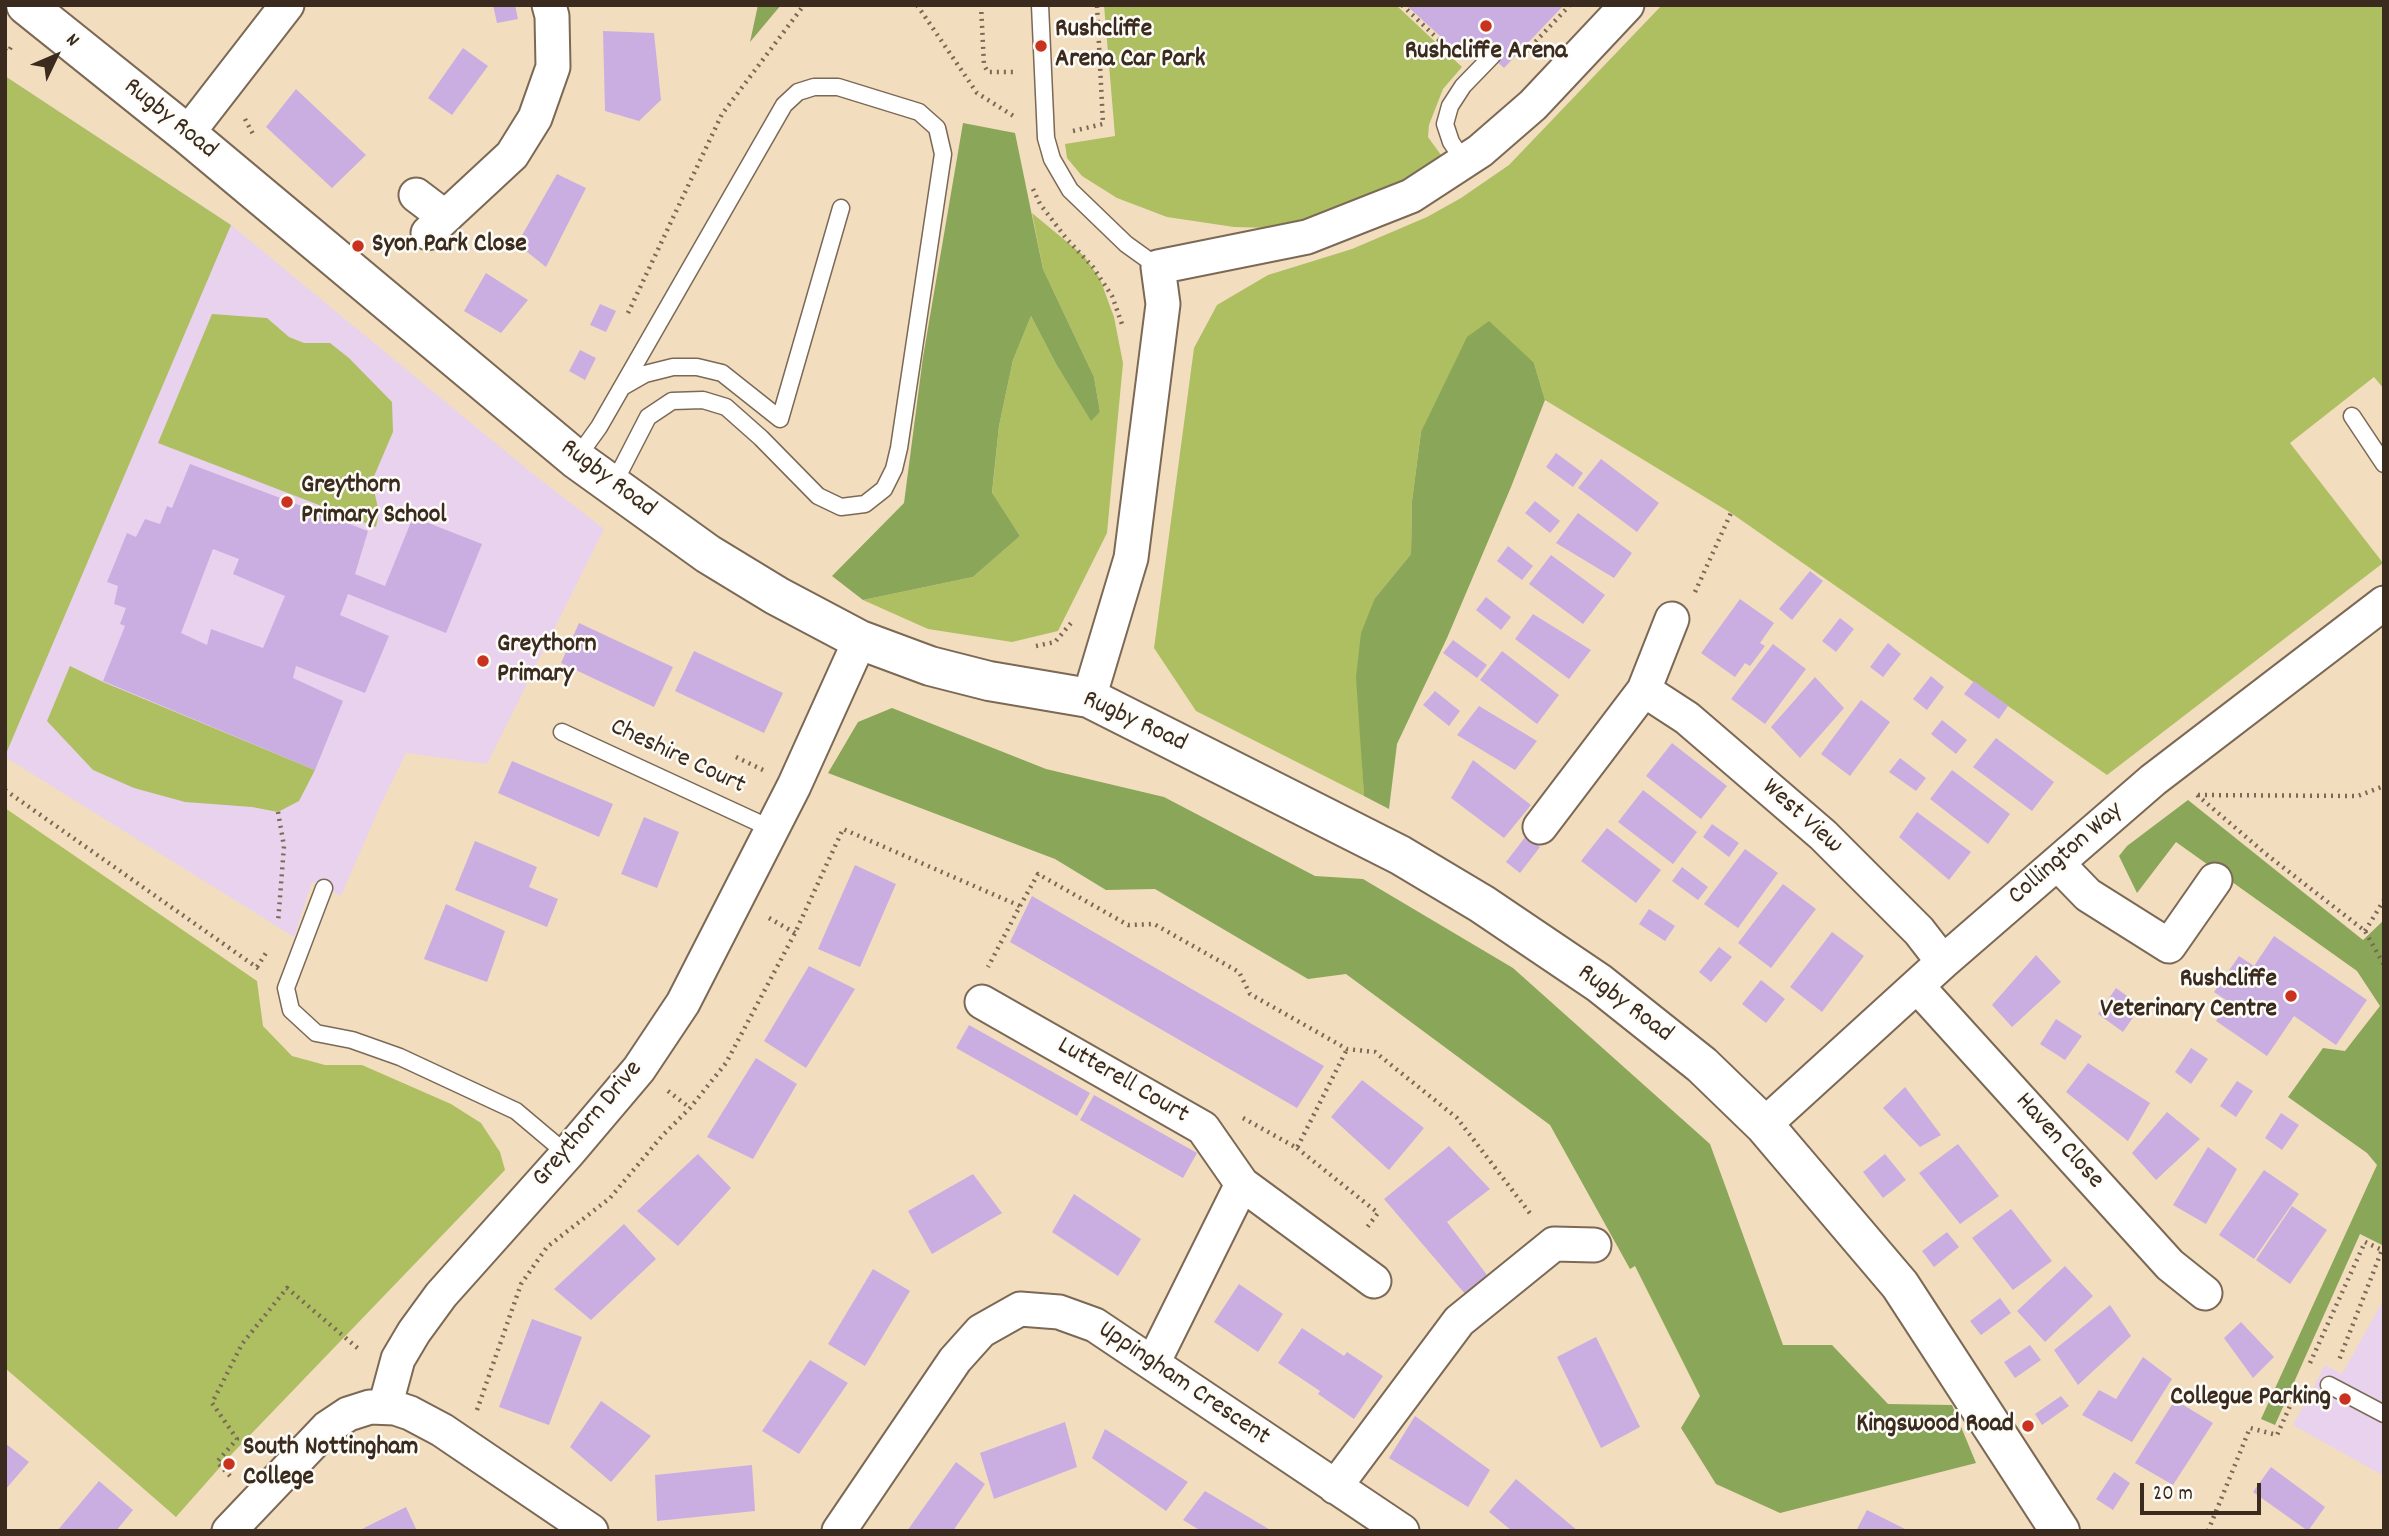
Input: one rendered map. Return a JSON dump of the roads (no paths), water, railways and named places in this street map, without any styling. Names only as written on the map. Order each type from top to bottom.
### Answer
[{"type":"street","name":"Rugby Road","points":[[26,5],[187,134],[576,458],[719,561],[777,596],[860,640],[930,666],[1022,687],[1089,698],[1400,855],[1482,904],[1609,991],[1702,1065],[1765,1125],[1900,1285],[2060,1531]]},
{"type":"street","points":[[187,134],[288,5]]},
{"type":"street","points":[[416,195],[436,225],[512,155],[535,118],[553,67],[552,16],[549,5]]},
{"type":"street","points":[[1089,698],[1131,558],[1163,304],[1158,267],[1307,237],[1411,196],[1480,151],[1533,105],[1627,5]]},
{"type":"street","name":"Collington Way","points":[[1765,1125],[1943,962],[2153,780],[2384,603]]},
{"type":"street","points":[[1540,827],[1644,690],[1672,619]]},
{"type":"street","name":"Greythorn Drive","points":[[385,1407],[398,1359],[441,1295],[639,1069],[683,1003],[772,830],[860,640]]},
{"type":"street","name":"West View","points":[[1644,690],[1687,718],[1823,835],[1919,931],[1943,962]]},
{"type":"street","points":[[2057,863],[2088,894],[2169,946],[2215,880]]},
{"type":"street","name":"Haven Close","points":[[1917,986],[2170,1265],[2205,1293]]},
{"type":"street","name":"Lutterell Court","points":[[982,1002],[1203,1128],[1242,1184],[1374,1281]]},
{"type":"street","points":[[1153,1363],[1242,1184]]},
{"type":"street","points":[[1335,1487],[1459,1321],[1554,1244],[1594,1245]]},
{"type":"street","name":"Uppingham Crescent","points":[[839,1531],[955,1360],[981,1331],[1020,1309],[1059,1312],[1095,1325],[1402,1531]]},
{"type":"street","points":[[229,1531],[335,1421],[357,1410],[385,1407],[410,1413],[442,1430],[591,1531]]},
{"type":"lane","points":[[1040,5],[1046,138],[1052,159],[1070,190],[1126,244],[1158,267]]},
{"type":"lane","points":[[1464,161],[1451,142],[1445,124],[1450,106],[1463,86],[1484,64]]},
{"type":"lane","points":[[576,458],[599,427],[784,105],[798,92],[814,87],[838,87],[919,112],[937,128],[943,154],[894,469],[884,489],[866,504],[841,507],[818,496],[726,407],[702,400],[672,401],[648,417],[613,486]]},
{"type":"lane","points":[[761,439],[780,419],[841,208]]},
{"type":"lane","points":[[622,387],[645,374],[673,367],[722,373],[780,419]]},
{"type":"lane","points":[[2352,416],[2384,464]]},
{"type":"lane","name":"Cheshire Court","points":[[562,732],[772,830]]},
{"type":"lane","points":[[324,888],[286,988],[291,1010],[316,1032],[352,1040],[400,1057],[516,1111],[567,1154]]},
{"type":"lane","points":[[2329,1385],[2382,1411]]},
{"type":"place","name":"Rushcliffe Arena","points":[[1486,26]]},
{"type":"place","name":"Rushcliffe Arena Car Park","points":[[1041,46]]},
{"type":"place","name":"Syon Park Close","points":[[358,246]]},
{"type":"place","name":"Greythorn Primary School","points":[[287,502]]},
{"type":"place","name":"Greythorn Primary","points":[[483,661]]},
{"type":"place","name":"Rushcliffe Veterinary Centre","points":[[2291,996]]},
{"type":"place","name":"Collegue Parking","points":[[2345,1399]]},
{"type":"place","name":"Kingswood Road","points":[[2028,1426]]},
{"type":"place","name":"South Nottingham College","points":[[229,1464]]}]
